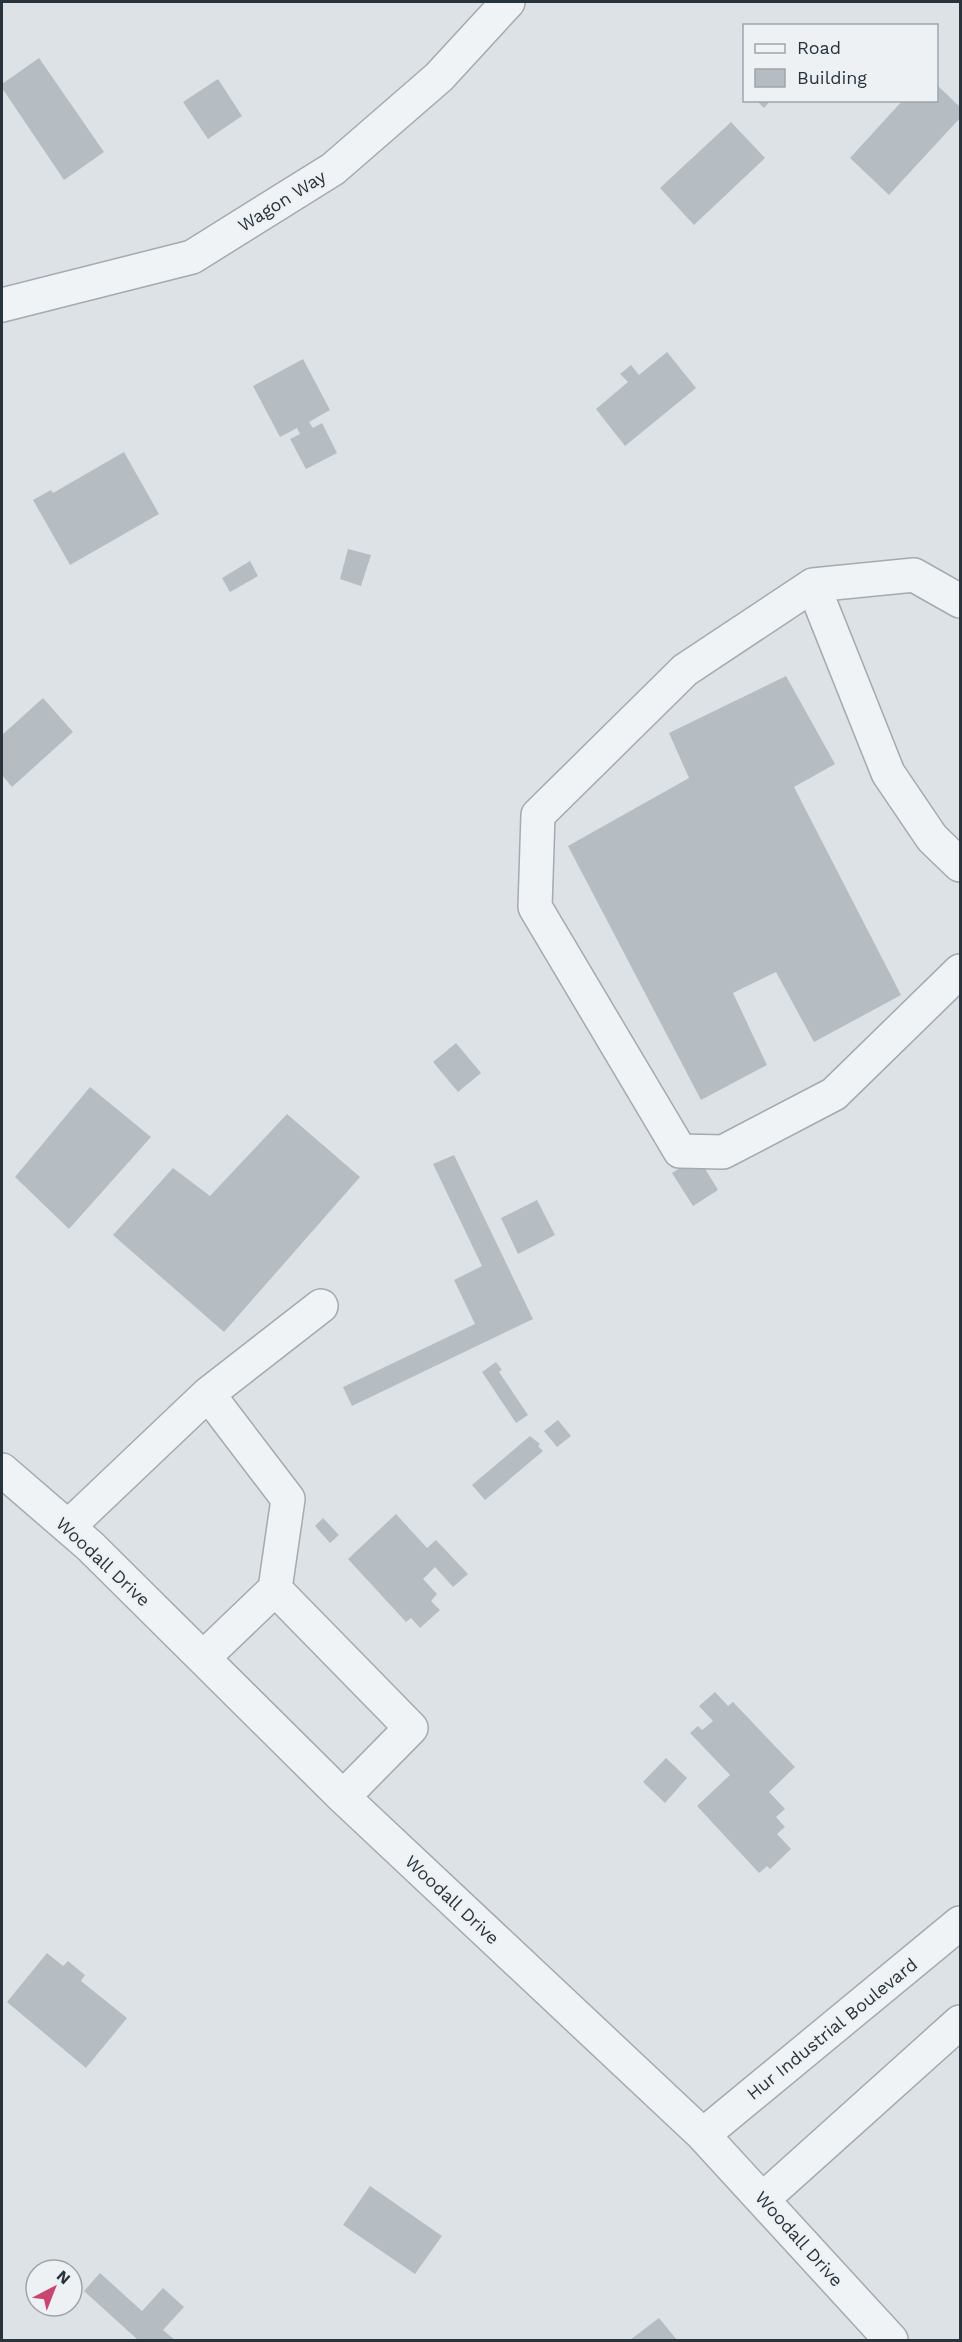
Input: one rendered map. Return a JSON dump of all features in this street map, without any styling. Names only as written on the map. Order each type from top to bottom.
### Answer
[{"type":"street","name":"Wagon Way","points":[[2,305],[192,256],[333,169],[439,77],[508,2]]},
{"type":"street","points":[[960,601],[914,575],[813,585],[685,670],[538,815],[535,907],[680,1151],[723,1152],[834,1094],[960,971]]},
{"type":"street","points":[[813,585],[888,773],[932,838],[960,865]]},
{"type":"street","points":[[68,1527],[208,1394],[321,1306]]},
{"type":"street","points":[[203,1658],[275,1589],[288,1499],[208,1394]]},
{"type":"street","name":"Woodall Drive","points":[[2,1470],[90,1546],[343,1797],[703,2135],[891,2340]]},
{"type":"street","points":[[275,1589],[411,1728],[343,1797]]},
{"type":"street","name":"Hur Industrial Boulevard","points":[[703,2135],[960,1923]]},
{"type":"street","points":[[763,2199],[960,2022]]},
{"type":"building","points":[[39,58],[104,152],[64,180],[2,88],[2,84]]},
{"type":"building","points":[[218,79],[242,116],[208,139],[183,102]]},
{"type":"building","points":[[938,86],[960,107],[960,118],[889,195],[850,158],[901,102],[938,102]]},
{"type":"building","points":[[758,102],[769,102],[764,108]]},
{"type":"building","points":[[731,122],[765,158],[694,225],[660,188]]},
{"type":"building","points":[[667,352],[696,388],[625,446],[596,409],[628,382],[620,374],[631,365],[639,375]]},
{"type":"building","points":[[303,359],[330,410],[309,422],[313,428],[322,423],[337,453],[306,469],[290,439],[300,434],[297,428],[280,437],[253,386]]},
{"type":"building","points":[[124,452],[159,514],[70,565],[33,500],[51,490],[53,493]]},
{"type":"building","points":[[348,549],[371,555],[361,586],[340,579]]},
{"type":"building","points":[[250,561],[258,576],[230,592],[222,578]]},
{"type":"building","points":[[786,676],[835,764],[794,787],[901,995],[814,1042],[776,972],[733,993],[767,1065],[701,1100],[568,846],[689,778],[669,733]]},
{"type":"building","points":[[43,698],[73,732],[12,787],[2,775],[2,735]]},
{"type":"building","points":[[456,1043],[481,1073],[458,1092],[433,1062]]},
{"type":"building","points":[[90,1087],[151,1137],[69,1229],[15,1177]]},
{"type":"building","points":[[287,1114],[360,1177],[224,1332],[113,1235],[173,1168],[210,1196]]},
{"type":"building","points":[[454,1155],[533,1319],[352,1406],[343,1387],[475,1324],[454,1280],[482,1266],[433,1164]]},
{"type":"building","points":[[698,1157],[718,1190],[693,1206],[672,1173]]},
{"type":"building","points":[[537,1200],[555,1235],[518,1254],[501,1218]]},
{"type":"building","points":[[496,1362],[502,1370],[499,1372],[528,1415],[516,1423],[482,1372]]},
{"type":"building","points":[[558,1420],[571,1436],[557,1447],[544,1431]]},
{"type":"building","points":[[530,1436],[540,1444],[538,1446],[543,1451],[485,1500],[472,1485]]},
{"type":"building","points":[[396,1514],[427,1548],[436,1540],[468,1574],[453,1587],[435,1567],[423,1579],[437,1594],[431,1601],[440,1610],[420,1628],[411,1618],[406,1622],[348,1559]]},
{"type":"building","points":[[323,1518],[339,1535],[330,1543],[315,1526]]},
{"type":"building","points":[[715,1692],[728,1706],[733,1702],[795,1767],[769,1792],[785,1809],[776,1817],[785,1827],[777,1834],[791,1849],[770,1869],[767,1866],[759,1873],[697,1806],[730,1775],[690,1733],[698,1726],[702,1730],[713,1721],[699,1706]]},
{"type":"building","points":[[666,1758],[687,1778],[665,1803],[643,1782]]},
{"type":"building","points":[[47,1953],[63,1966],[68,1961],[85,1975],[81,1981],[127,2018],[86,2068],[7,2002]]},
{"type":"building","points":[[370,2186],[442,2236],[415,2274],[343,2225]]},
{"type":"building","points":[[100,2273],[142,2311],[163,2288],[184,2307],[163,2330],[175,2340],[138,2340],[84,2291]]},
{"type":"building","points":[[659,2318],[677,2340],[630,2340]]}]
